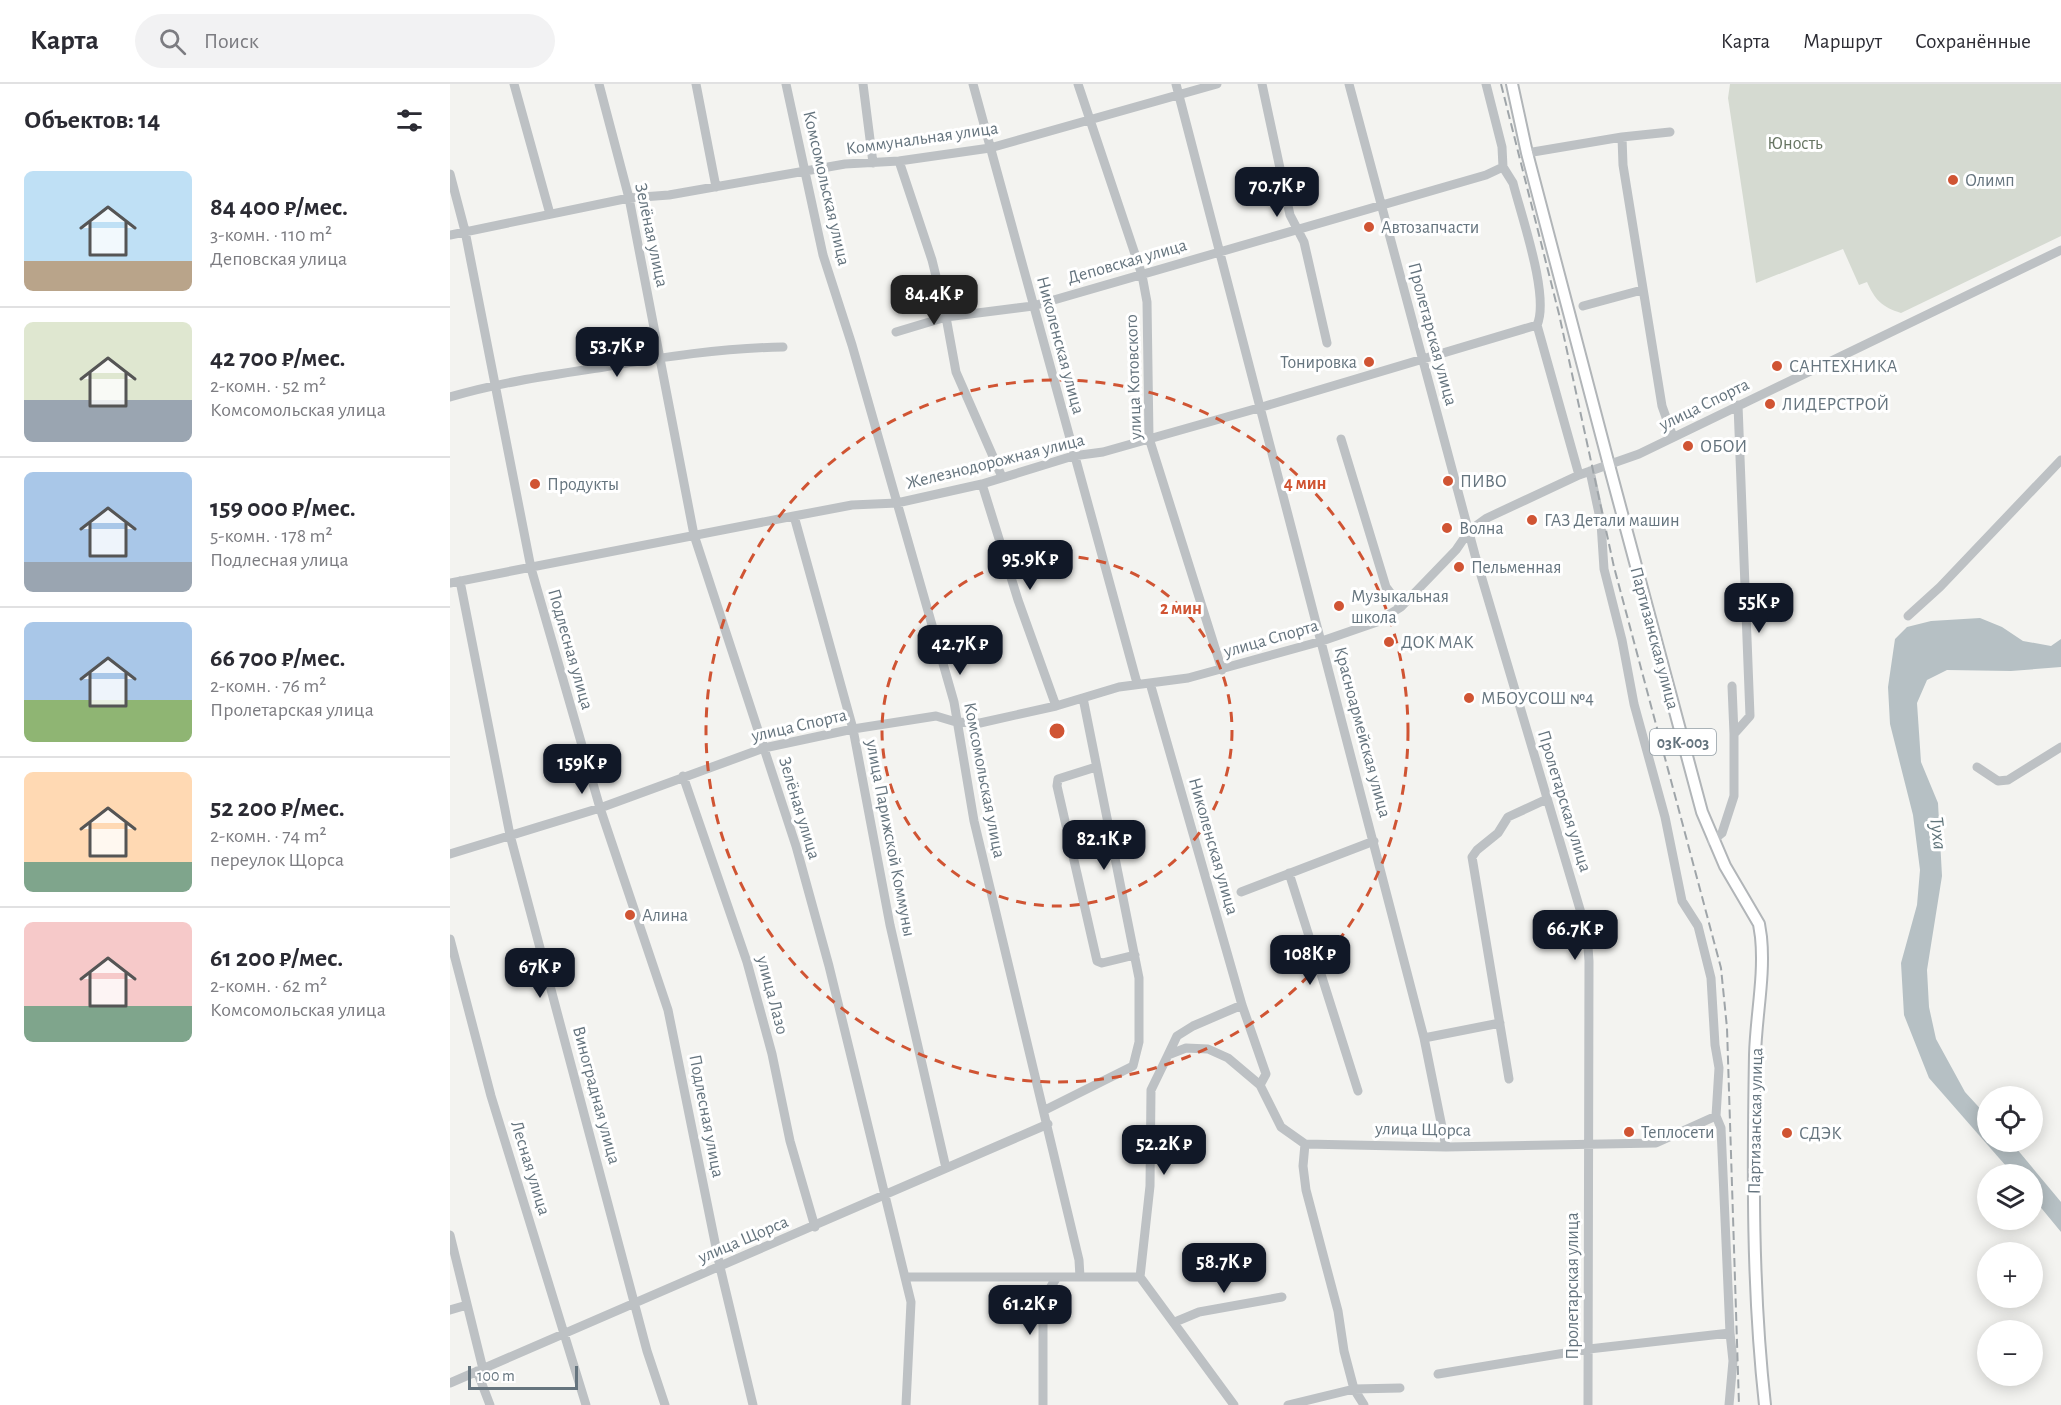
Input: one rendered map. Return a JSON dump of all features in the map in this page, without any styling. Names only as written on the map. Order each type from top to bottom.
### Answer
[{"type":"main road","name":"Партизанская улица","points":[[1512,84],[1527,153],[1675,716],[1712,841],[1759,924],[1761,937],[1755,1052],[1753,1191],[1759,1333],[1765,1405]]},
{"type":"street","points":[[514,84],[550,214]]},
{"type":"street","name":"Зелёная улица","points":[[599,84],[629,198],[694,535],[782,798],[829,966],[911,1302],[906,1405]]},
{"type":"street","points":[[696,84],[716,187]]},
{"type":"street","name":"Комсомольская улица","points":[[786,84],[823,255],[954,702],[974,821],[999,935],[1045,1110],[1079,1260],[1080,1277]]},
{"type":"street","points":[[863,84],[873,163]]},
{"type":"street","name":"Николенская улица","points":[[973,84],[1137,683]]},
{"type":"street","name":"улица Котовского","points":[[1078,84],[1142,275],[1147,302],[1149,438],[1222,670]]},
{"type":"street","name":"Красноармейская улица","points":[[1176,84],[1374,841],[1424,1038],[1446,1147]]},
{"type":"street","name":"Коммунальная улица","points":[[450,234],[629,198],[669,195],[845,164],[899,161],[990,148],[1216,84]]},
{"type":"street","points":[[1262,84],[1290,215],[1304,242],[1327,343]]},
{"type":"street","name":"Пролетарская улица","points":[[1349,84],[1469,531],[1546,800],[1576,889],[1587,933],[1589,961],[1588,1405]]},
{"type":"street","points":[[1486,84],[1503,147],[1503,167],[1513,183],[1541,297],[1541,316],[1537,325],[1579,475]]},
{"type":"street","points":[[1527,153],[1622,137],[1670,132]]},
{"type":"street","points":[[1622,137],[1623,165],[1642,290],[1662,406],[1673,437]]},
{"type":"street","points":[[899,161],[932,260],[956,372],[1002,477]]},
{"type":"street","name":"Деповская улица","points":[[896,332],[946,317],[1033,306],[1297,228],[1486,176],[1503,167]]},
{"type":"street","name":"Подлесная улица","points":[[450,174],[465,231],[531,568],[600,808],[668,1010],[720,1267],[753,1405]]},
{"type":"street","name":"улица Спорта","points":[[450,854],[600,808],[764,748],[853,729],[936,716],[956,722],[980,723],[1056,706],[1137,683],[1150,683],[1222,670],[1322,641],[1377,622],[1401,607],[1456,550],[1469,531],[1487,518],[1579,475],[1609,465],[1673,437],[2061,250]]},
{"type":"street","points":[[1583,306],[1642,290]]},
{"type":"street","name":"Железнодорожная улица","points":[[450,583],[852,505],[897,503],[982,484],[1073,456],[1103,452],[1262,407],[1537,325]]},
{"type":"street","points":[[450,398],[495,384],[660,358],[735,347],[783,347]]},
{"type":"street","points":[[1734,734],[1750,716],[1738,405]]},
{"type":"street","points":[[1341,439],[1386,587],[1401,607]]},
{"type":"street","points":[[1908,616],[1940,587],[2061,460]]},
{"type":"street","name":"Партизанская улица","points":[[1590,471],[1601,523],[1604,569],[1622,640],[1634,704],[1665,817],[1682,901],[1698,926],[1712,978],[1715,1045],[1719,1068],[1716,1116],[1721,1128],[1733,1361],[1729,1405]]},
{"type":"street","points":[[982,484],[1018,600],[1056,706]]},
{"type":"street","name":"улица Парижской Коммуны","points":[[794,516],[853,729],[890,925],[946,1168]]},
{"type":"street","name":"Виноградная улица","points":[[460,581],[510,836],[635,1301],[646,1352],[664,1405]]},
{"type":"street","name":"Николенская улица","points":[[1150,683],[1242,1005],[1266,1074],[1260,1085]]},
{"type":"street","points":[[1712,841],[1722,833],[1734,796],[1732,686]]},
{"type":"street","points":[[1045,1110],[1133,1066],[1139,1042],[1139,978],[1083,698]]},
{"type":"street","points":[[1977,767],[1998,781],[2008,780],[2061,747]]},
{"type":"street","points":[[1096,767],[1058,779],[1057,786],[1097,961],[1102,963],[1135,955]]},
{"type":"street","name":"улица Лазо","points":[[683,776],[747,962],[772,1054],[790,1141],[815,1227]]},
{"type":"street","points":[[1509,1079],[1472,857],[1498,833],[1508,817],[1546,800]]},
{"type":"street","points":[[1241,892],[1374,841]]},
{"type":"street","points":[[1289,873],[1358,1091]]},
{"type":"street","name":"Лесная улица","points":[[450,939],[491,1096],[586,1405]]},
{"type":"street","points":[[1234,1405],[1140,1277],[1150,1186],[1151,1090],[1159,1069],[1177,1036],[1192,1026],[1242,1005]]},
{"type":"street","points":[[1424,1038],[1500,1023]]},
{"type":"street","points":[[1168,1055],[1186,1048],[1208,1049],[1228,1058],[1260,1085],[1281,1127],[1305,1144],[1303,1166],[1306,1191],[1338,1311],[1344,1351],[1354,1389],[1364,1405]]},
{"type":"street","name":"улица Щорса","points":[[1305,1144],[1446,1147],[1656,1143],[1716,1116]]},
{"type":"street","name":"улица Щорса","points":[[450,1383],[566,1334],[635,1301],[815,1227],[1048,1124]]},
{"type":"street","points":[[450,1235],[490,1405]]},
{"type":"street","points":[[905,1277],[1140,1277]]},
{"type":"street","points":[[1043,1405],[1043,1306],[1047,1293],[1057,1277]]},
{"type":"street","points":[[1175,1322],[1199,1312],[1282,1297]]},
{"type":"street","points":[[450,1310],[467,1305]]},
{"type":"street","points":[[1438,1374],[1588,1349],[1730,1333]]},
{"type":"street","points":[[1288,1405],[1354,1389],[1400,1388]]},
{"type":"green space","name":"Юность","points":[[1730,84],[2061,84],[2061,236],[1901,313],[1880,302],[1867,282],[1859,285],[1843,249],[1756,283],[1728,98]]},
{"type":"water","name":"Туха","points":[[1980,618],[2002,627],[2023,641],[2051,646],[2061,639],[2061,667],[2011,671],[1947,670],[1927,680],[1917,703],[1921,762],[1938,803],[1942,876],[1927,970],[1929,1007],[1936,1039],[1965,1092],[1977,1105],[1977,1133],[1929,1078],[1904,1015],[1901,963],[1917,905],[1920,870],[1913,815],[1890,724],[1888,687],[1895,639],[1907,627],[1931,621]]},
{"type":"water","points":[[1994,1152],[2019,1152],[2029,1164],[2004,1164]]},
{"type":"water","points":[[2043,1180],[2061,1202],[2061,1232],[2043,1210]]},
{"type":"railway","points":[[1501,84],[1559,314],[1614,567],[1721,968],[1727,1028],[1739,1405]]},
{"type":"place","name":"Олимп","points":[[1953,180]]},
{"type":"place","name":"Автозапчасти","points":[[1369,227]]},
{"type":"place","name":"Тонировка","points":[[1369,362]]},
{"type":"place","name":"САНТЕХНИКА","points":[[1777,366]]},
{"type":"place","name":"ЛИДЕРСТРОЙ","points":[[1770,404]]},
{"type":"place","name":"ОБОИ","points":[[1688,446]]},
{"type":"place","name":"ПИВО","points":[[1448,481]]},
{"type":"place","name":"Продукты","points":[[535,484]]},
{"type":"place","name":"ГАЗ Детали машин","points":[[1532,520]]},
{"type":"place","name":"Волна","points":[[1447,528]]},
{"type":"place","name":"Пельменная","points":[[1459,567]]},
{"type":"place","name":"Музыкальная школа","points":[[1339,606]]},
{"type":"place","name":"ДОК МАК","points":[[1389,642]]},
{"type":"place","name":"МБОУСОШ №4","points":[[1469,698]]},
{"type":"place","name":"Алина","points":[[630,915]]},
{"type":"place","name":"Теплосети","points":[[1629,1132]]},
{"type":"place","name":"СДЭК","points":[[1787,1133]]}]
